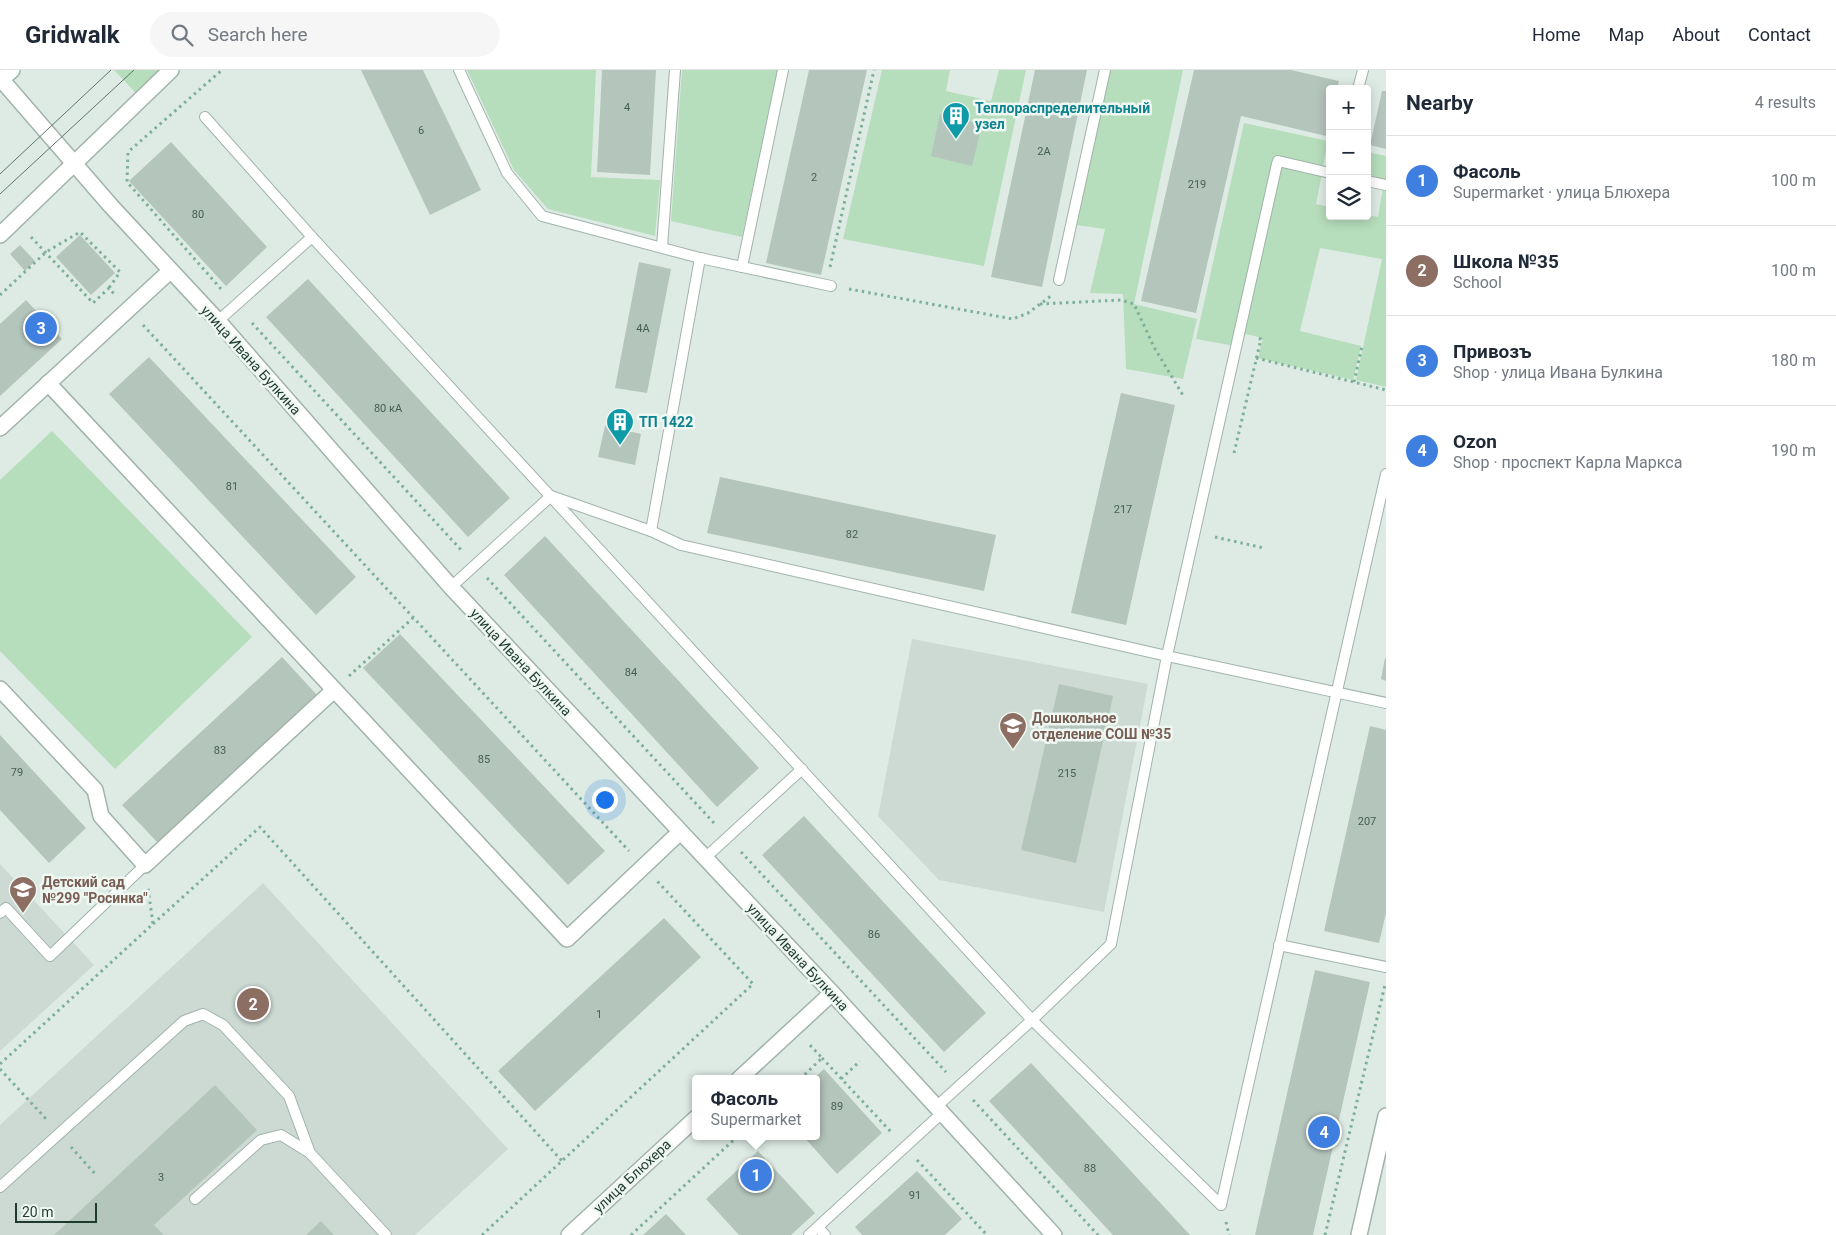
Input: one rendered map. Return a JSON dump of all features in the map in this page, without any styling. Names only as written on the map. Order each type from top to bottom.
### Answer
[{"type":"street","points":[[0,235],[171,70]]},
{"type":"street","name":"улица Ивана Булкина","points":[[4,77],[111,206],[218,321],[450,587],[832,993],[1054,1235]]},
{"type":"street","points":[[0,428],[170,271]]},
{"type":"street","points":[[48,383],[567,939],[680,832]]},
{"type":"street","points":[[0,689],[95,790],[101,816],[145,865],[334,690]]},
{"type":"street","points":[[743,1075],[832,993]]},
{"type":"street","points":[[1359,1235],[1386,1116]]},
{"type":"street","name":"улица Блюхера","points":[[569,1235],[692,1122]]},
{"type":"lane","points":[[459,70],[507,173],[542,216],[700,258],[831,286]]},
{"type":"lane","points":[[662,248],[675,70]]},
{"type":"lane","points":[[742,267],[783,70]]},
{"type":"lane","points":[[1059,280],[1105,70]]},
{"type":"lane","points":[[1359,85],[1363,70]]},
{"type":"lane","points":[[205,117],[312,237],[1032,1020],[1221,1205],[1386,474]]},
{"type":"lane","points":[[809,1235],[939,1110],[959,1086],[1032,1020],[1111,944],[1167,656],[1278,161],[1326,172]]},
{"type":"lane","points":[[1371,182],[1386,185]]},
{"type":"lane","points":[[218,321],[312,237]]},
{"type":"lane","points":[[651,531],[700,258]]},
{"type":"lane","points":[[551,496],[651,531],[681,546],[1336,694],[1386,703]]},
{"type":"lane","points":[[450,587],[551,496]]},
{"type":"lane","points":[[705,858],[802,769]]},
{"type":"lane","points":[[0,913],[6,908],[50,956],[145,865]]},
{"type":"lane","points":[[1280,945],[1386,967]]},
{"type":"lane","points":[[0,1187],[184,1021],[203,1014],[223,1025],[289,1096],[310,1153]]},
{"type":"lane","points":[[195,1199],[261,1140],[282,1135],[310,1153],[386,1235]]},
{"type":"lane","points":[[818,1227],[825,1235]]},
{"type":"path","points":[[222,70],[128,152],[127,182],[236,306],[1098,1235]]},
{"type":"path","points":[[830,270],[874,70]]},
{"type":"path","points":[[0,295],[46,252],[80,232],[120,272],[109,288],[93,303],[46,252],[31,237]]},
{"type":"path","points":[[831,286],[1013,319],[1028,313],[1057,292],[1059,280]]},
{"type":"path","points":[[109,288],[752,984],[482,1235]]},
{"type":"path","points":[[1040,304],[1122,300],[1134,304],[1154,347],[1184,397]]},
{"type":"path","points":[[1354,382],[1362,346]]},
{"type":"path","points":[[1256,358],[1386,390]]},
{"type":"path","points":[[1215,537],[1264,548]]},
{"type":"path","points":[[334,690],[413,618]]},
{"type":"path","points":[[0,1064],[260,827],[562,1161]]},
{"type":"path","points":[[145,865],[153,924]]},
{"type":"path","points":[[1325,1235],[1386,982]]},
{"type":"path","points":[[893,1030],[900,1023]]},
{"type":"path","points":[[808,1043],[893,1134]]},
{"type":"path","points":[[804,1075],[822,1058]]},
{"type":"path","points":[[841,1079],[860,1061]]},
{"type":"path","points":[[630,1235],[734,1140]]},
{"type":"path","points":[[916,1159],[987,1235]]},
{"type":"shaded area","name":"Дошкольное отделение СОШ №35","points":[[912,639],[1148,684],[1104,912],[939,880],[878,816]]},
{"type":"shaded area","name":"Детский сад №299 \"Росинка\"","points":[[0,864],[94,965],[0,1051]]},
{"type":"shaded area","points":[[263,883],[508,1149],[415,1235],[0,1235],[0,1125]]},
{"type":"green space","points":[[114,70],[161,70],[136,93]]},
{"type":"green space","points":[[467,70],[596,70],[591,177],[660,180],[655,236],[548,209],[514,170]]},
{"type":"green space","points":[[682,70],[778,70],[742,237],[671,221]]},
{"type":"green space","points":[[882,70],[950,70],[946,91],[991,101],[999,70],[1026,70],[984,266],[843,239]]},
{"type":"green space","points":[[1110,70],[1183,70],[1134,304],[1197,319],[1183,379],[1126,369],[1123,294],[1090,293],[1105,229],[1076,225]]},
{"type":"green space","points":[[1244,123],[1326,141],[1322,170],[1278,159],[1235,346],[1196,339]]},
{"type":"green space","points":[[1371,153],[1386,156],[1386,183],[1371,180]]},
{"type":"green space","points":[[1280,164],[1322,173],[1316,204],[1326,206],[1326,220],[1371,220],[1371,216],[1378,217],[1383,188],[1386,188],[1386,387],[1356,380],[1382,259],[1320,248],[1300,331],[1361,346],[1353,380],[1258,358],[1263,338],[1241,333]]},
{"type":"green space","points":[[52,431],[252,637],[115,769],[0,651],[0,480]]},
{"type":"building","points":[[361,70],[423,70],[481,190],[430,215]]},
{"type":"building","points":[[602,70],[656,70],[650,175],[597,172]]},
{"type":"building","points":[[809,70],[867,70],[821,275],[766,263]]},
{"type":"building","points":[[1035,70],[1087,70],[1042,287],[991,277]]},
{"type":"building","points":[[1194,70],[1291,70],[1339,81],[1338,85],[1326,85],[1326,136],[1241,116],[1196,313],[1141,301]]},
{"type":"building","points":[[1382,91],[1386,91],[1386,149],[1371,145]]},
{"type":"building","name":"Теплораспределительный узел","points":[[940,114],[982,124],[972,166],[931,156]]},
{"type":"building","points":[[171,142],[267,247],[226,286],[129,181]]},
{"type":"building","points":[[80,235],[115,273],[91,295],[56,257]]},
{"type":"building","points":[[20,245],[35,261],[25,271],[10,254]]},
{"type":"building","points":[[639,262],[671,269],[647,393],[615,388]]},
{"type":"building","points":[[308,279],[510,498],[468,537],[266,317]]},
{"type":"building","points":[[26,300],[62,339],[0,396],[0,324]]},
{"type":"building","points":[[149,357],[356,577],[316,615],[109,394]]},
{"type":"building","points":[[1121,393],[1175,405],[1126,625],[1071,613]]},
{"type":"building","name":"ТП 1422","points":[[605,426],[641,434],[635,465],[598,457]]},
{"type":"building","points":[[720,477],[996,535],[984,591],[707,533]]},
{"type":"building","points":[[545,536],[759,768],[717,807],[504,575]]},
{"type":"building","points":[[400,634],[605,851],[568,885],[363,668]]},
{"type":"building","points":[[282,657],[317,695],[158,843],[122,805]]},
{"type":"building","points":[[1386,659],[1386,681],[1381,679]]},
{"type":"building","points":[[1059,684],[1113,696],[1076,863],[1021,850]]},
{"type":"building","points":[[1370,726],[1386,730],[1386,913],[1379,943],[1324,931]]},
{"type":"building","points":[[0,735],[86,828],[49,863],[0,810]]},
{"type":"building","points":[[804,816],[986,1013],[944,1052],[762,855]]},
{"type":"building","points":[[664,918],[701,957],[535,1111],[498,1071]]},
{"type":"building","points":[[1315,970],[1370,982],[1313,1235],[1255,1235]]},
{"type":"building","points":[[1031,1063],[1190,1235],[1113,1235],[989,1101]]},
{"type":"building","points":[[824,1069],[882,1133],[837,1174],[807,1140],[820,1140],[820,1075],[817,1075]]},
{"type":"building","points":[[215,1085],[257,1130],[154,1225],[164,1235],[54,1235]]},
{"type":"building","points":[[758,1151],[815,1213],[791,1235],[739,1235],[706,1199]]},
{"type":"building","points":[[917,1171],[962,1219],[945,1235],[862,1235],[855,1227]]},
{"type":"building","points":[[666,1214],[686,1235],[643,1235]]},
{"type":"building","points":[[321,1221],[334,1235],[306,1235]]},
{"type":"tram line","points":[[0,174],[111,70]]},
{"type":"tram line","points":[[0,194],[134,70]]},
{"type":"place","name":"Теплораспределительный узел","points":[[956,140]]},
{"type":"place","name":"Привозъ","points":[[41,328]]},
{"type":"place","name":"ТП 1422","points":[[620,446]]},
{"type":"place","name":"Дошкольное отделение СОШ №35","points":[[1013,750]]},
{"type":"place","name":"Детский сад №299 \"Росинка\"","points":[[23,914]]},
{"type":"place","name":"Школа №35","points":[[253,1004]]},
{"type":"place","name":"Ozon","points":[[1324,1132]]},
{"type":"place","name":"Фасоль","points":[[756,1175]]}]
